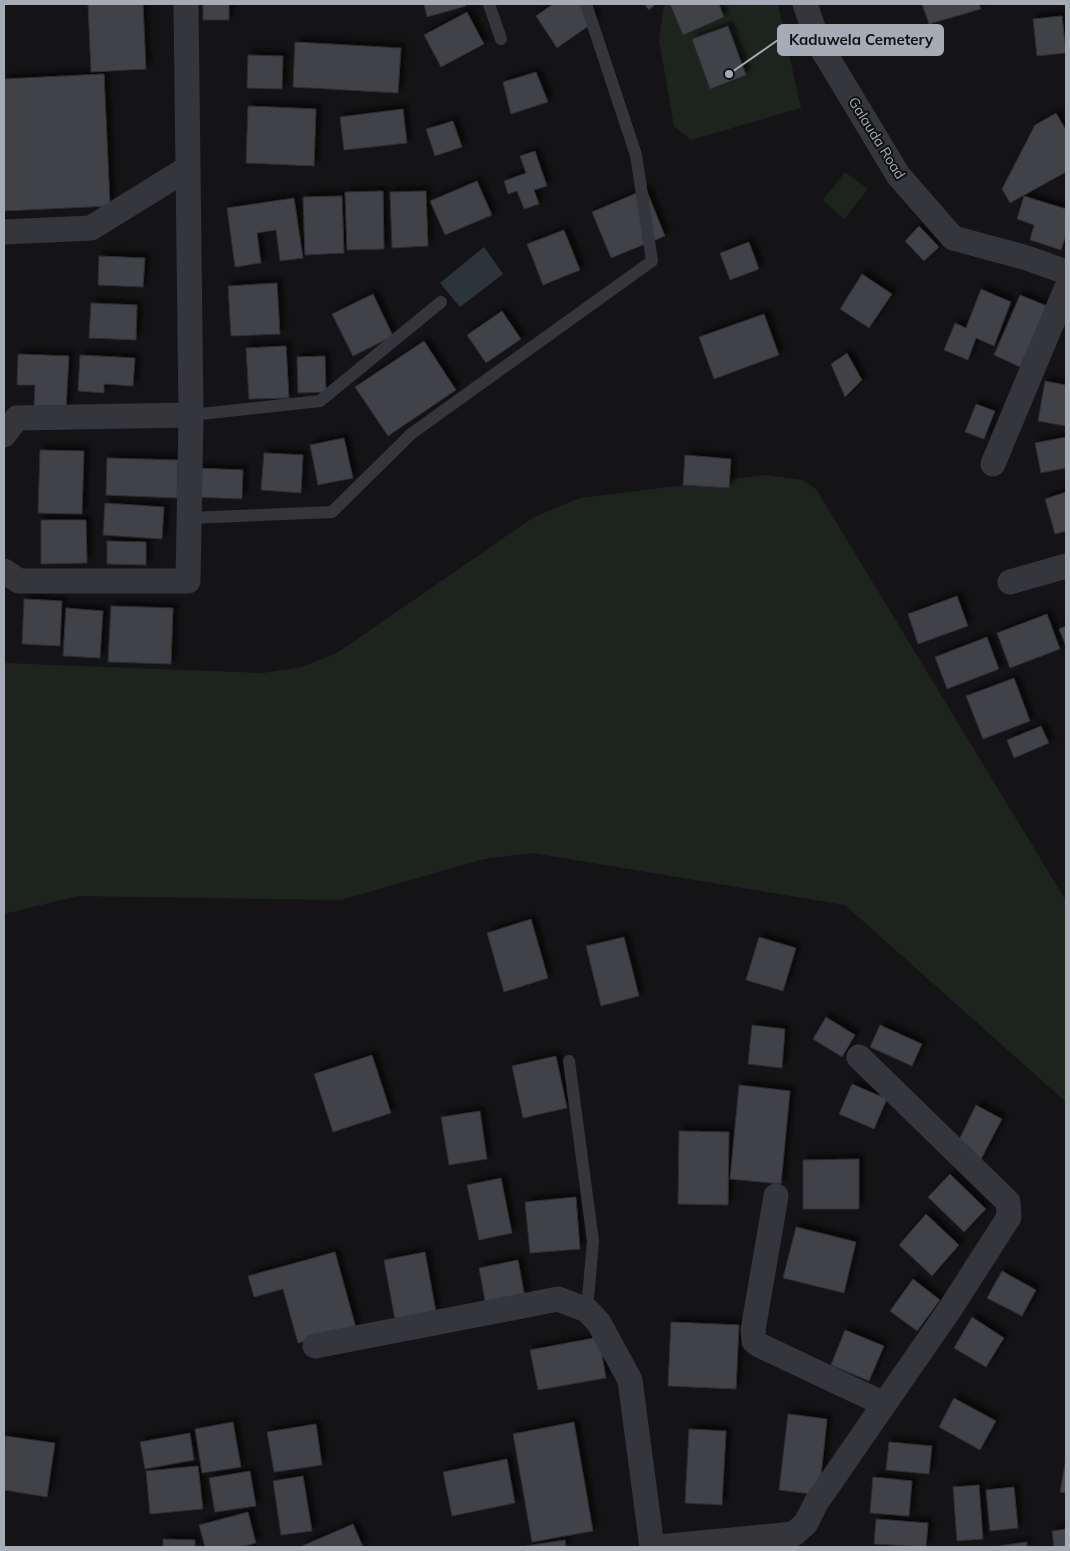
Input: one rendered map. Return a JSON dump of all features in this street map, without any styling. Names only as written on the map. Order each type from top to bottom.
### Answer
[{"type":"street","points":[[4,571],[19,581],[188,581],[191,415],[186,4]]},
{"type":"street","name":"Galauda Road","points":[[805,4],[818,42],[898,175],[953,238],[1027,258],[1066,272]]},
{"type":"street","points":[[4,232],[91,228],[188,168]]},
{"type":"street","points":[[993,464],[1066,289]]},
{"type":"street","points":[[4,435],[16,418],[191,415]]},
{"type":"street","points":[[1010,582],[1066,566]]},
{"type":"street","points":[[659,1547],[794,1534],[806,1523],[816,1503],[972,1275],[1009,1217],[1008,1202],[860,1057]]},
{"type":"street","points":[[776,1196],[752,1330],[754,1341],[884,1404]]},
{"type":"street","points":[[315,1346],[558,1299],[587,1310],[598,1323],[630,1380],[652,1547]]},
{"type":"lane","points":[[489,4],[501,39]]},
{"type":"lane","points":[[188,518],[332,512],[412,434],[652,261],[636,155],[586,4]]},
{"type":"lane","points":[[191,415],[320,401],[441,302]]},
{"type":"lane","points":[[569,1061],[593,1241],[587,1310]]},
{"type":"shaded area","points":[[664,4],[778,4],[801,108],[691,140],[674,126],[659,40]]},
{"type":"shaded area","points":[[845,172],[868,189],[844,219],[823,200]]},
{"type":"shaded area","points":[[484,247],[503,274],[460,307],[440,283]]},
{"type":"shaded area","points":[[767,475],[802,480],[816,489],[1066,901],[1066,1102],[845,905],[533,853],[484,859],[341,900],[78,896],[4,914],[4,663],[263,673],[302,667],[337,653],[534,517],[580,498]]},
{"type":"building","points":[[88,4],[143,4],[146,69],[91,72]]},
{"type":"building","points":[[203,4],[229,4],[229,20],[203,20]]},
{"type":"building","points":[[424,4],[465,4],[466,6],[427,17]]},
{"type":"building","points":[[553,4],[586,4],[597,20],[557,48],[536,16]]},
{"type":"building","points":[[644,4],[656,4],[649,10]]},
{"type":"building","points":[[670,4],[719,4],[724,17],[683,35]]},
{"type":"building","points":[[922,4],[979,4],[981,9],[929,24]]},
{"type":"building","points":[[467,12],[484,44],[441,67],[424,35]]},
{"type":"building","points":[[1062,16],[1066,53],[1037,56],[1033,19]]},
{"type":"building","points":[[728,26],[746,75],[710,89],[692,39]]},
{"type":"building","points":[[295,42],[401,48],[398,93],[293,87]]},
{"type":"building","points":[[248,55],[283,56],[282,89],[247,88]]},
{"type":"building","points":[[536,72],[548,102],[511,114],[503,82]]},
{"type":"building","points":[[104,74],[110,206],[4,211],[4,79]]},
{"type":"building","points":[[248,106],[316,109],[314,166],[246,163]]},
{"type":"building","points":[[403,109],[407,143],[344,150],[340,117]]},
{"type":"building","points":[[1056,113],[1066,130],[1066,172],[1010,203],[1002,189],[1035,125]]},
{"type":"building","points":[[453,121],[462,147],[435,156],[426,129]]},
{"type":"building","points":[[535,151],[547,186],[534,190],[539,204],[524,209],[517,191],[508,194],[504,181],[526,173],[520,156]]},
{"type":"building","points":[[477,181],[492,215],[445,235],[430,201]]},
{"type":"building","points":[[646,189],[665,236],[611,258],[592,212]]},
{"type":"building","points":[[383,191],[384,249],[347,250],[345,192]]},
{"type":"building","points":[[426,191],[428,246],[392,248],[390,192]]},
{"type":"building","points":[[342,196],[344,253],[305,255],[303,197]]},
{"type":"building","points":[[1024,196],[1066,209],[1066,235],[1061,250],[1030,240],[1034,225],[1017,219]]},
{"type":"building","points":[[294,198],[303,258],[280,261],[276,230],[257,233],[261,263],[235,267],[227,208]]},
{"type":"building","points":[[919,226],[939,247],[924,261],[905,241]]},
{"type":"building","points":[[564,230],[580,270],[543,285],[527,244]]},
{"type":"building","points":[[749,242],[759,269],[730,280],[720,253]]},
{"type":"building","points":[[99,256],[145,258],[143,287],[98,285]]},
{"type":"building","points":[[862,274],[892,294],[869,328],[840,309]]},
{"type":"building","points":[[277,283],[280,334],[231,336],[228,286]]},
{"type":"building","points":[[981,289],[1011,302],[994,346],[976,338],[968,360],[944,350],[955,323],[966,328]]},
{"type":"building","points":[[373,294],[393,336],[353,356],[332,314]]},
{"type":"building","points":[[1020,295],[1047,306],[1020,367],[994,355]]},
{"type":"building","points":[[91,303],[137,305],[136,340],[89,338]]},
{"type":"building","points":[[502,311],[521,339],[486,363],[467,335]]},
{"type":"building","points":[[764,314],[779,355],[714,379],[699,337]]},
{"type":"building","points":[[424,341],[456,390],[388,436],[355,387]]},
{"type":"building","points":[[286,346],[289,398],[249,399],[246,348]]},
{"type":"building","points":[[847,353],[862,380],[845,397],[831,364]]},
{"type":"building","points":[[18,354],[69,356],[66,408],[34,407],[35,385],[17,385]]},
{"type":"building","points":[[80,355],[135,358],[133,386],[104,384],[104,393],[78,391]]},
{"type":"building","points":[[325,356],[326,392],[298,393],[297,357]]},
{"type":"building","points":[[1045,381],[1066,385],[1066,426],[1038,421]]},
{"type":"building","points":[[976,404],[995,411],[984,439],[965,432]]},
{"type":"building","points":[[1066,437],[1066,468],[1041,473],[1035,443]]},
{"type":"building","points":[[344,438],[353,478],[318,485],[310,445]]},
{"type":"building","points":[[40,450],[84,451],[82,514],[38,513]]},
{"type":"building","points":[[264,453],[303,455],[301,493],[261,490]]},
{"type":"building","points":[[685,455],[731,459],[729,488],[683,485]]},
{"type":"building","points":[[107,458],[178,460],[177,498],[106,495]]},
{"type":"building","points":[[197,468],[243,470],[242,499],[195,497]]},
{"type":"building","points":[[1066,492],[1066,531],[1055,534],[1045,499]]},
{"type":"building","points":[[105,503],[164,507],[162,539],[103,535]]},
{"type":"building","points":[[41,520],[86,520],[87,563],[41,564]]},
{"type":"building","points":[[107,541],[146,542],[146,565],[107,564]]},
{"type":"building","points":[[957,596],[968,626],[918,644],[908,614]]},
{"type":"building","points":[[24,599],[62,601],[60,646],[22,644]]},
{"type":"building","points":[[111,606],[173,608],[171,664],[108,662]]},
{"type":"building","points":[[66,608],[103,611],[100,658],[63,656]]},
{"type":"building","points":[[1047,614],[1060,649],[1010,668],[997,633]]},
{"type":"building","points":[[1066,626],[1066,646],[1059,629]]},
{"type":"building","points":[[987,637],[999,669],[947,689],[935,657]]},
{"type":"building","points":[[1014,678],[1030,721],[983,739],[966,696]]},
{"type":"building","points":[[1041,726],[1049,743],[1014,758],[1007,740]]},
{"type":"building","points":[[531,919],[548,978],[504,992],[487,933]]},
{"type":"building","points":[[624,937],[639,996],[601,1006],[586,946]]},
{"type":"building","points":[[759,937],[796,948],[783,991],[746,980]]},
{"type":"building","points":[[826,1017],[855,1035],[842,1057],[813,1039]]},
{"type":"building","points":[[752,1025],[785,1029],[782,1068],[748,1064]]},
{"type":"building","points":[[880,1025],[922,1044],[912,1066],[870,1047]]},
{"type":"building","points":[[372,1055],[391,1113],[333,1132],[314,1074]]},
{"type":"building","points":[[556,1056],[567,1108],[523,1118],[512,1066]]},
{"type":"building","points":[[852,1084],[887,1099],[874,1129],[839,1114]]},
{"type":"building","points":[[739,1085],[790,1091],[781,1184],[730,1179]]},
{"type":"building","points":[[976,1105],[1002,1119],[980,1161],[955,1148]]},
{"type":"building","points":[[480,1111],[487,1159],[449,1165],[441,1117]]},
{"type":"building","points":[[679,1131],[729,1132],[728,1205],[678,1204]]},
{"type":"building","points":[[859,1159],[859,1209],[803,1209],[803,1160]]},
{"type":"building","points":[[950,1174],[986,1209],[964,1232],[928,1197]]},
{"type":"building","points":[[501,1178],[512,1233],[479,1240],[467,1185]]},
{"type":"building","points":[[576,1197],[580,1249],[530,1253],[525,1202]]},
{"type":"building","points":[[926,1214],[959,1245],[932,1276],[899,1245]]},
{"type":"building","points":[[796,1227],[856,1242],[844,1293],[783,1278]]},
{"type":"building","points":[[335,1252],[356,1328],[298,1343],[283,1289],[254,1297],[248,1276]]},
{"type":"building","points":[[425,1252],[436,1312],[395,1320],[384,1260]]},
{"type":"building","points":[[518,1260],[525,1298],[486,1306],[479,1268]]},
{"type":"building","points":[[1002,1271],[1036,1290],[1022,1316],[987,1298]]},
{"type":"building","points":[[913,1279],[940,1300],[917,1331],[890,1311]]},
{"type":"building","points":[[972,1317],[1004,1338],[986,1367],[954,1348]]},
{"type":"building","points":[[671,1322],[739,1325],[736,1389],[668,1386]]},
{"type":"building","points":[[845,1330],[884,1346],[869,1381],[831,1365]]},
{"type":"building","points":[[599,1337],[606,1378],[538,1390],[530,1350]]},
{"type":"building","points":[[954,1398],[996,1421],[980,1450],[939,1427]]},
{"type":"building","points":[[788,1414],[827,1419],[819,1495],[779,1490]]},
{"type":"building","points":[[233,1422],[241,1467],[202,1473],[195,1429]]},
{"type":"building","points":[[574,1422],[593,1531],[532,1542],[513,1434]]},
{"type":"building","points":[[316,1424],[322,1465],[274,1472],[267,1432]]},
{"type":"building","points":[[689,1429],[726,1431],[722,1505],[685,1503]]},
{"type":"building","points":[[190,1433],[194,1460],[145,1469],[140,1442]]},
{"type":"building","points":[[5,1436],[55,1443],[47,1497],[4,1490]]},
{"type":"building","points":[[889,1442],[932,1446],[929,1474],[886,1470]]},
{"type":"building","points":[[1066,1458],[1066,1493],[1060,1492]]},
{"type":"building","points":[[507,1459],[515,1503],[452,1516],[443,1472]]},
{"type":"building","points":[[198,1466],[203,1509],[150,1514],[146,1471]]},
{"type":"building","points":[[250,1471],[256,1506],[215,1512],[209,1478]]},
{"type":"building","points":[[303,1476],[312,1531],[281,1535],[273,1481]]},
{"type":"building","points":[[873,1477],[912,1481],[909,1516],[870,1513]]},
{"type":"building","points":[[979,1485],[983,1539],[957,1541],[953,1487]]},
{"type":"building","points":[[1014,1487],[1018,1528],[990,1531],[986,1490]]},
{"type":"building","points":[[248,1512],[256,1543],[240,1547],[205,1547],[199,1525]]},
{"type":"building","points":[[876,1519],[928,1523],[926,1547],[874,1544]]},
{"type":"building","points":[[353,1524],[363,1547],[302,1547],[302,1546]]},
{"type":"building","points":[[1066,1529],[1066,1547],[1054,1547],[1052,1531]]},
{"type":"building","points":[[163,1539],[195,1540],[195,1547],[163,1547]]},
{"type":"building","points":[[565,1540],[566,1547],[525,1547],[525,1546]]},
{"type":"building","points":[[1027,1542],[1027,1547],[992,1547]]},
{"type":"place","name":"Kaduwela Cemetery","points":[[729,74]]}]
